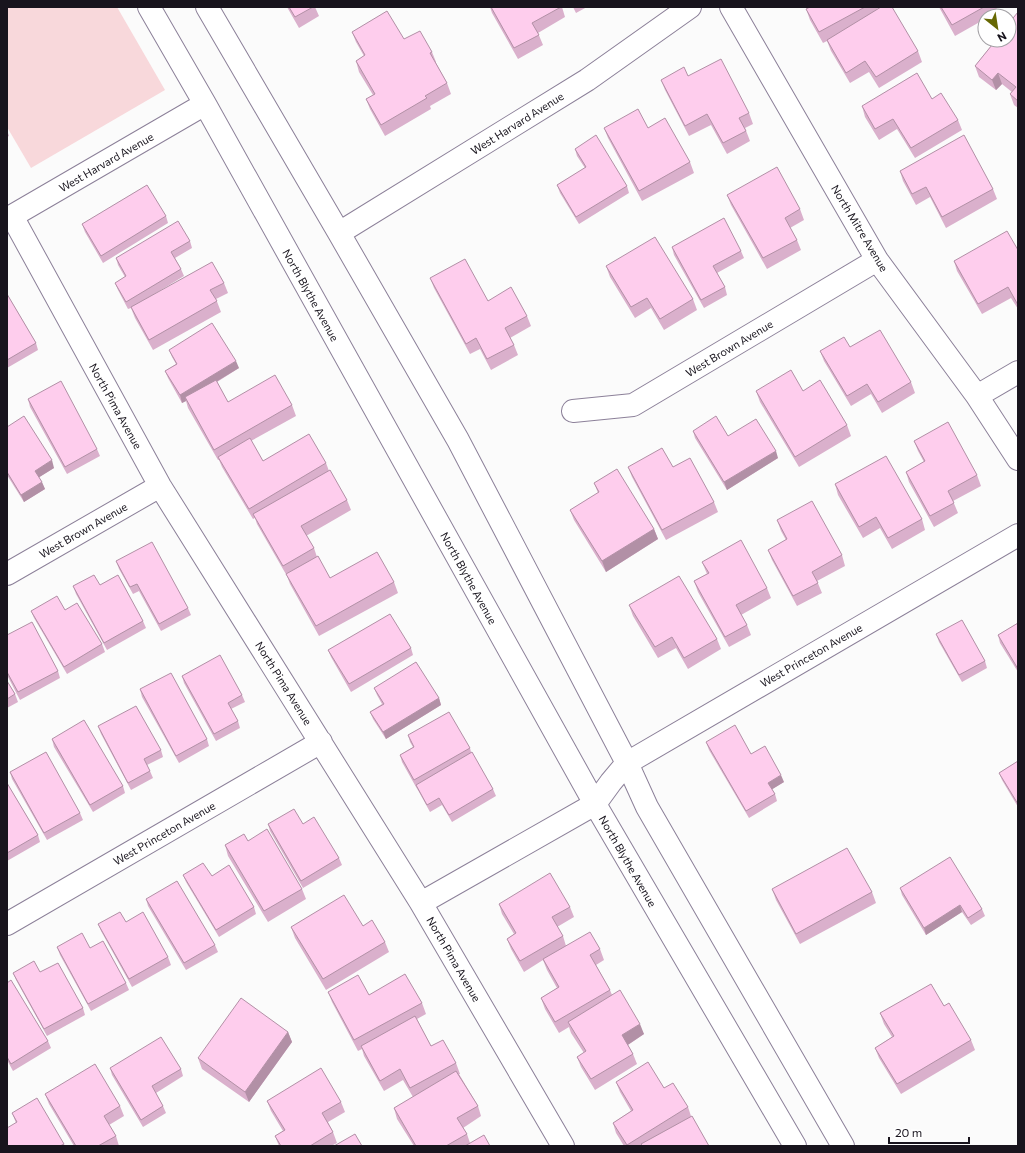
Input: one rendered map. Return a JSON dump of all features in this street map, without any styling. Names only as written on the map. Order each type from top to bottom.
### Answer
[{"type":"street","name":"North Blythe Avenue","points":[[149,7],[205,104],[595,804],[795,1146]]},
{"type":"street","points":[[207,7],[458,440],[627,763],[647,807],[843,1146]]},
{"type":"street","name":"West Harvard Avenue","points":[[339,233],[586,80],[690,7]]},
{"type":"street","name":"North Mitre Avenue","points":[[731,7],[877,260],[977,396],[1018,459]]},
{"type":"street","name":"West Harvard Avenue","points":[[10,218],[205,104]]},
{"type":"street","name":"North Pima Avenue","points":[[10,218],[160,486],[421,903],[563,1146]]},
{"type":"street","name":"West Brown Avenue","points":[[573,411],[633,405],[877,260]]},
{"type":"street","points":[[977,396],[1018,372]]},
{"type":"street","name":"West Brown Avenue","points":[[7,574],[160,486]]},
{"type":"street","name":"West Princeton Avenue","points":[[595,804],[610,782],[627,763],[1018,535]]},
{"type":"street","name":"West Princeton Avenue","points":[[7,924],[321,742]]},
{"type":"street","points":[[421,903],[595,804]]},
{"type":"shaded area","points":[[7,7],[117,7],[165,90],[31,168],[7,127]]},
{"type":"building","points":[[289,7],[313,7],[295,17]]},
{"type":"building","points":[[491,7],[561,7],[532,23],[539,35],[514,48]]},
{"type":"building","points":[[810,7],[865,7],[819,32],[806,9]]},
{"type":"building","points":[[881,7],[892,7],[918,51],[876,77],[865,61],[846,73],[827,40]]},
{"type":"building","points":[[941,7],[984,7],[977,8],[977,11],[952,25]]},
{"type":"building","points":[[387,11],[404,39],[420,31],[432,52],[430,53],[447,83],[425,96],[427,98],[381,125],[366,99],[375,94],[356,61],[365,55],[352,32]]},
{"type":"building","points":[[1018,12],[1018,101],[1010,94],[1016,87],[998,73],[992,80],[975,66],[990,48],[1017,48]]},
{"type":"building","points":[[721,59],[749,113],[739,118],[746,131],[723,143],[707,114],[685,126],[661,80],[684,67],[688,76]]},
{"type":"building","points":[[917,73],[932,99],[941,93],[958,120],[911,148],[893,119],[875,129],[862,106]]},
{"type":"building","points":[[638,109],[648,128],[665,118],[690,162],[639,191],[604,128]]},
{"type":"building","points":[[596,135],[627,186],[576,217],[557,185],[586,167],[575,149]]},
{"type":"building","points":[[964,135],[993,189],[942,217],[926,187],[912,194],[900,171]]},
{"type":"building","points":[[777,167],[800,209],[785,218],[797,240],[763,258],[727,195]]},
{"type":"building","points":[[147,185],[166,216],[101,256],[82,224]]},
{"type":"building","points":[[724,218],[741,251],[713,266],[725,287],[701,300],[672,247]]},
{"type":"building","points":[[178,221],[190,241],[171,252],[181,269],[126,302],[115,283],[126,276],[116,258]]},
{"type":"building","points":[[1007,231],[1018,250],[1018,305],[1008,287],[978,304],[954,261]]},
{"type":"building","points":[[655,237],[693,299],[660,319],[647,298],[631,307],[606,266]]},
{"type":"building","points":[[465,259],[488,301],[511,287],[527,316],[505,328],[514,345],[487,359],[476,338],[466,344],[430,278]]},
{"type":"building","points":[[212,262],[224,283],[210,290],[217,301],[149,340],[131,307]]},
{"type":"building","points":[[7,294],[36,343],[7,360]]},
{"type":"building","points":[[212,323],[236,361],[180,395],[165,371],[177,364],[169,350]]},
{"type":"building","points":[[880,330],[911,382],[878,402],[867,384],[847,396],[820,351],[844,337],[850,347]]},
{"type":"building","points":[[791,370],[803,391],[820,380],[847,425],[795,457],[756,391]]},
{"type":"building","points":[[275,375],[292,405],[214,450],[185,397],[216,380],[228,402]]},
{"type":"building","points":[[61,381],[97,449],[65,467],[28,399]]},
{"type":"building","points":[[24,416],[52,460],[35,471],[42,482],[21,495],[7,472],[7,427]]},
{"type":"building","points":[[716,416],[728,436],[756,419],[776,451],[724,482],[693,431]]},
{"type":"building","points":[[948,422],[977,475],[948,491],[954,503],[930,516],[906,472],[925,461],[914,441]]},
{"type":"building","points":[[309,434],[326,463],[249,509],[218,457],[250,438],[263,461]]},
{"type":"building","points":[[662,448],[673,467],[690,458],[714,502],[662,530],[628,467]]},
{"type":"building","points":[[886,456],[922,519],[888,538],[876,517],[859,527],[835,484]]},
{"type":"building","points":[[617,469],[654,529],[602,561],[570,510],[599,492],[594,483]]},
{"type":"building","points":[[330,470],[347,500],[301,526],[314,548],[283,566],[253,514]]},
{"type":"building","points":[[812,501],[842,555],[812,572],[818,583],[793,596],[768,550],[787,539],[777,520]]},
{"type":"building","points":[[741,540],[767,588],[736,605],[747,625],[725,637],[694,581],[709,573],[702,562]]},
{"type":"building","points":[[152,542],[188,608],[159,624],[137,584],[130,587],[116,561]]},
{"type":"building","points":[[377,552],[394,582],[316,626],[286,574],[318,556],[330,578]]},
{"type":"building","points":[[94,575],[100,585],[118,575],[143,621],[104,643],[73,586]]},
{"type":"building","points":[[679,576],[717,639],[684,658],[672,637],[655,647],[629,605]]},
{"type":"building","points":[[57,596],[65,610],[77,603],[102,644],[64,667],[31,611]]},
{"type":"building","points":[[390,614],[411,648],[349,684],[328,650]]},
{"type":"building","points":[[962,620],[985,661],[959,675],[936,634]]},
{"type":"building","points":[[32,622],[58,671],[18,692],[7,672],[7,635]]},
{"type":"building","points":[[1018,623],[1018,669],[998,635]]},
{"type":"building","points":[[220,655],[242,695],[228,703],[238,721],[214,734],[182,676]]},
{"type":"building","points":[[416,662],[439,698],[383,732],[370,712],[384,704],[374,688]]},
{"type":"building","points":[[171,673],[207,739],[176,756],[140,689]]},
{"type":"building","points":[[7,681],[15,694],[7,699]]},
{"type":"building","points":[[136,706],[161,750],[144,759],[150,771],[128,783],[98,726]]},
{"type":"building","points":[[449,712],[470,748],[414,780],[400,755],[414,747],[408,735]]},
{"type":"building","points":[[84,720],[123,786],[90,805],[52,739]]},
{"type":"building","points":[[735,725],[751,754],[765,746],[781,775],[768,783],[775,794],[746,811],[706,742]]},
{"type":"building","points":[[46,752],[80,813],[44,833],[10,772]]},
{"type":"building","points":[[472,752],[493,789],[449,815],[439,798],[427,805],[416,785]]},
{"type":"building","points":[[1018,761],[1018,804],[999,773]]},
{"type":"building","points":[[7,783],[38,835],[7,853]]},
{"type":"building","points":[[294,809],[303,824],[314,817],[339,858],[301,881],[268,824]]},
{"type":"building","points":[[267,829],[302,889],[264,911],[225,845],[244,834],[248,841]]},
{"type":"building","points":[[847,848],[872,892],[796,934],[772,889]]},
{"type":"building","points":[[950,857],[982,909],[968,918],[960,905],[924,928],[900,888]]},
{"type":"building","points":[[203,863],[212,876],[229,865],[254,907],[216,930],[183,875]]},
{"type":"building","points":[[550,873],[570,907],[552,917],[563,936],[520,961],[507,939],[516,933],[499,904]]},
{"type":"building","points":[[177,881],[215,945],[184,963],[146,899]]},
{"type":"building","points":[[344,895],[363,926],[372,920],[385,942],[323,979],[291,927]]},
{"type":"building","points":[[120,912],[126,922],[143,912],[168,957],[129,979],[98,924]]},
{"type":"building","points":[[590,932],[600,949],[590,955],[610,990],[555,1022],[541,998],[559,987],[543,959]]},
{"type":"building","points":[[82,933],[90,948],[103,941],[126,983],[88,1004],[57,947]]},
{"type":"building","points":[[34,961],[40,972],[58,963],[83,1008],[44,1029],[13,973]]},
{"type":"building","points":[[405,974],[422,1003],[354,1040],[328,992],[358,975],[369,995]]},
{"type":"building","points":[[11,980],[48,1041],[11,1064],[7,1057],[7,983]]},
{"type":"building","points":[[931,984],[944,1006],[949,1003],[971,1040],[897,1084],[875,1048],[894,1036],[880,1013]]},
{"type":"building","points":[[620,990],[640,1024],[622,1035],[633,1054],[591,1079],[577,1057],[586,1051],[568,1022]]},
{"type":"building","points":[[241,998],[288,1032],[245,1092],[198,1058]]},
{"type":"building","points":[[415,1016],[431,1046],[443,1040],[456,1063],[410,1088],[400,1069],[380,1081],[361,1046]]},
{"type":"building","points":[[161,1037],[181,1069],[152,1086],[163,1106],[141,1120],[110,1068]]},
{"type":"building","points":[[648,1062],[664,1088],[673,1083],[688,1107],[627,1145],[613,1123],[633,1110],[616,1082]]},
{"type":"building","points":[[95,1064],[120,1106],[104,1116],[116,1136],[98,1146],[76,1146],[45,1094]]},
{"type":"building","points":[[321,1068],[341,1102],[322,1113],[333,1132],[310,1146],[281,1146],[275,1136],[285,1130],[267,1101]]},
{"type":"building","points":[[456,1071],[478,1106],[457,1118],[467,1134],[446,1146],[416,1146],[394,1108]]},
{"type":"building","points":[[37,1098],[64,1144],[60,1146],[7,1146],[7,1128],[17,1122],[12,1113]]},
{"type":"building","points":[[692,1116],[709,1146],[643,1146],[641,1144]]},
{"type":"building","points":[[355,1134],[362,1146],[334,1146]]},
{"type":"building","points":[[484,1135],[490,1146],[465,1146]]}]
